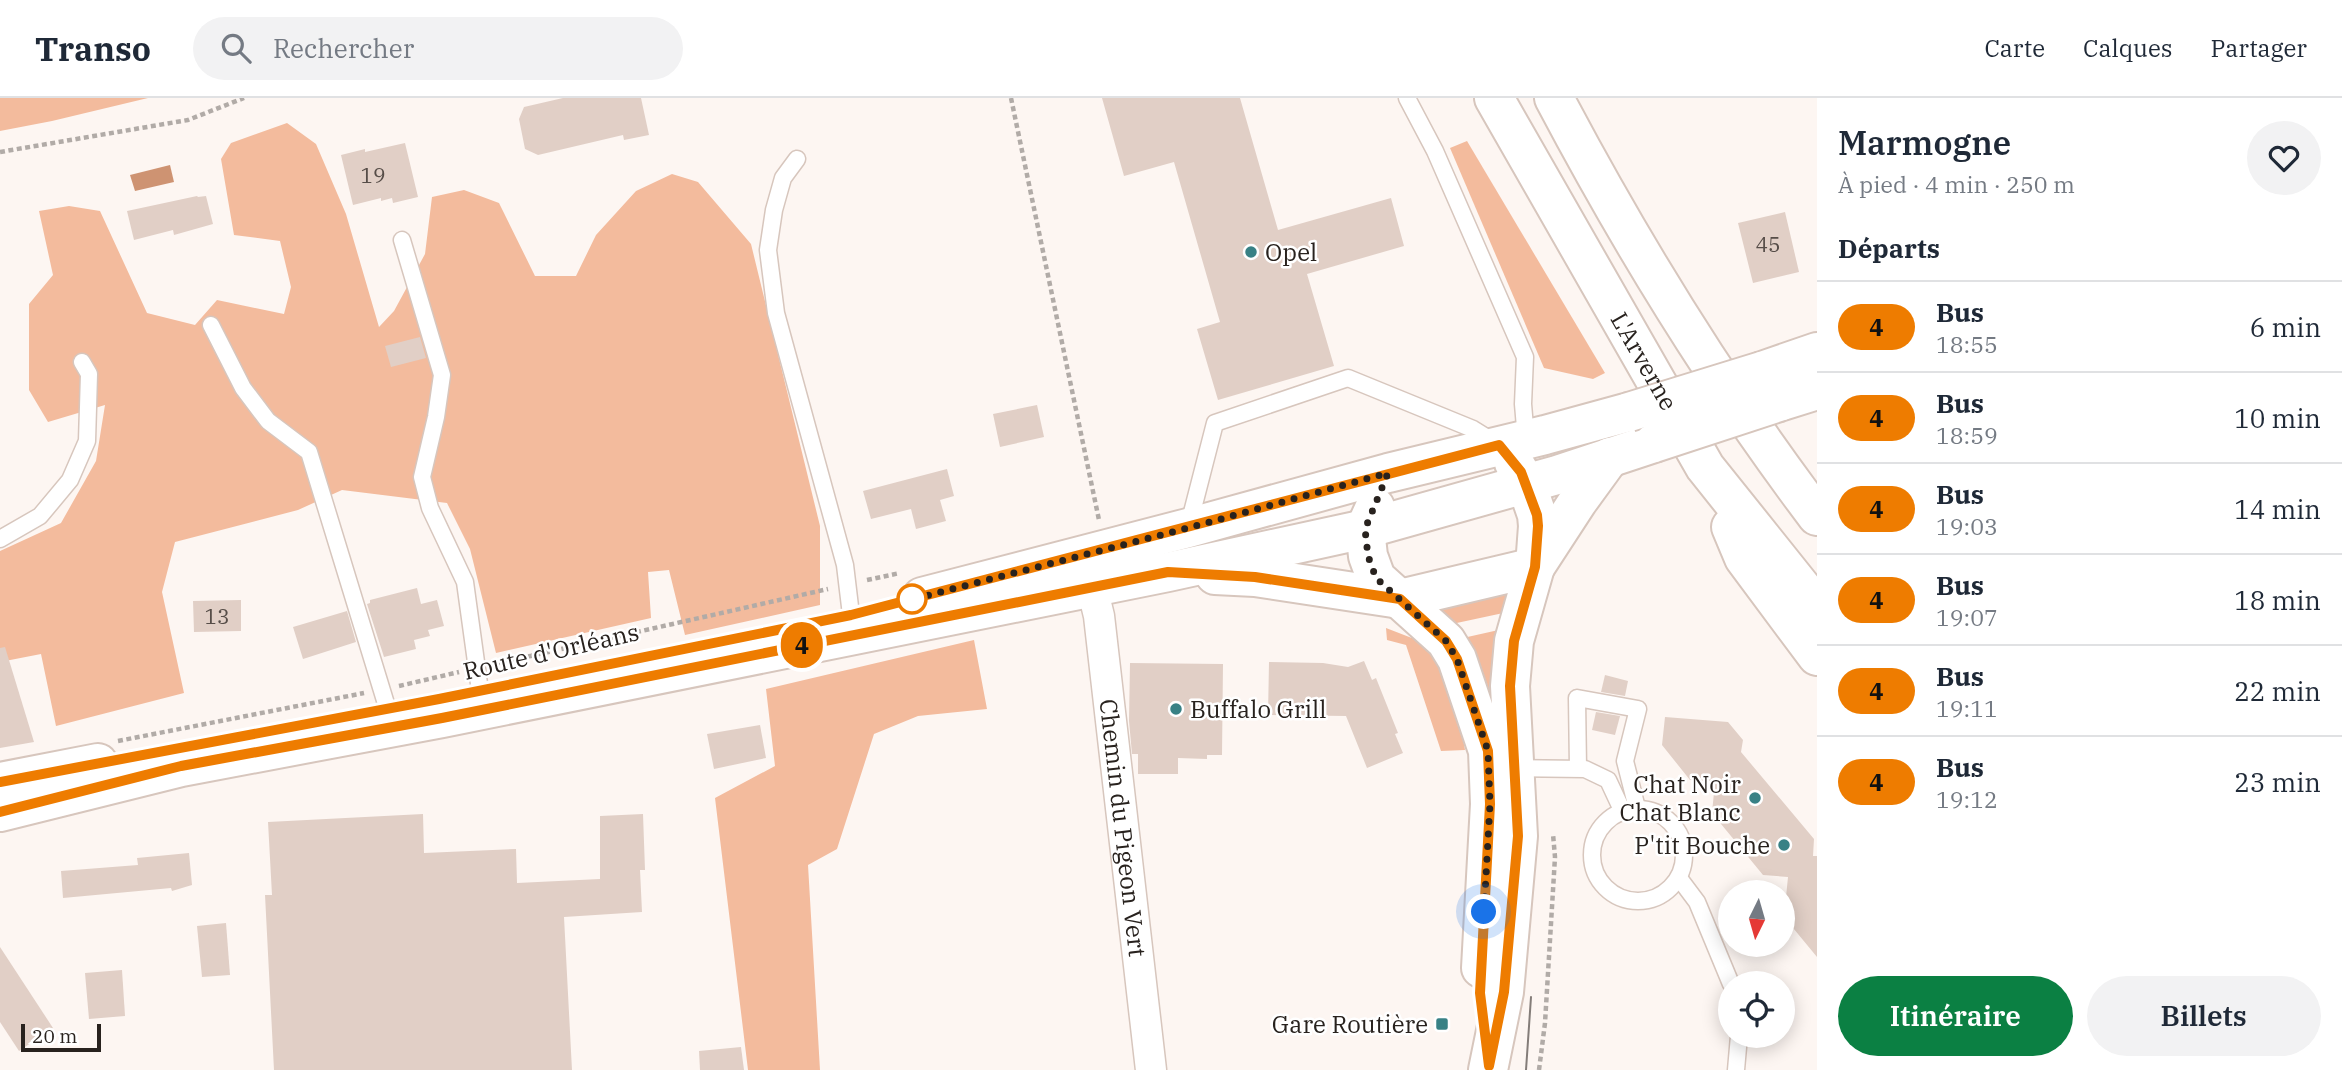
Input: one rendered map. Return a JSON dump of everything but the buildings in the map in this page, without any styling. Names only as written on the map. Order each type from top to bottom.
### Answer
[{"type":"main road","name":"L'Arverne","points":[[1494,98],[1705,467],[1817,607]]},
{"type":"main road","points":[[1554,98],[1620,219],[1697,344],[1815,512]]},
{"type":"main road","name":"Route d'Orléans","points":[[0,812],[181,766],[442,718],[1168,572],[1365,529],[1654,443],[1771,387],[1817,352]]},
{"type":"main road","name":"Route d'Orléans","points":[[0,782],[1188,528],[1388,473],[1629,412],[1771,387],[1817,390]]},
{"type":"main road","points":[[1488,1068],[1504,992],[1518,836],[1510,686],[1514,641],[1535,567],[1537,515],[1512,442]]},
{"type":"main road","points":[[1168,572],[1255,577],[1400,599],[1535,567],[1578,501],[1611,457]]},
{"type":"main road","points":[[1705,467],[1744,558],[1817,656]]},
{"type":"main road","points":[[1388,473],[1365,529],[1368,556],[1376,578],[1446,641],[1457,659],[1488,751],[1490,804],[1480,993],[1488,1068]]},
{"type":"street","name":"Chemin du Pigeon Vert","points":[[1092,587],[1099,616],[1151,1070]]},
{"type":"lane","points":[[1188,528],[1215,423],[1348,378],[1512,442],[1523,404],[1525,357],[1435,150],[1406,98]]},
{"type":"lane","points":[[797,159],[783,178],[774,210],[768,250],[776,313],[845,565],[849,600]]},
{"type":"lane","points":[[402,240],[442,375],[436,417],[422,477],[430,508],[465,582],[478,679]]},
{"type":"lane","points":[[211,325],[243,388],[268,421],[309,452],[384,698]]},
{"type":"lane","points":[[0,539],[40,516],[70,480],[87,441],[89,374],[82,362]]},
{"type":"lane","points":[[1578,768],[1577,698],[1638,709],[1625,761],[1630,809]]},
{"type":"lane","points":[[1514,768],[1585,769],[1608,780],[1630,809]]},
{"type":"lane","points":[[1630,809],[1667,819],[1678,831],[1684,846],[1679,878],[1669,890],[1657,898],[1627,901],[1601,885],[1594,872],[1592,842],[1604,823],[1630,809]]},
{"type":"lane","points":[[1679,878],[1697,902],[1726,971]]},
{"type":"lane","points":[[1736,1070],[1738,1048]]},
{"type":"path","points":[[0,152],[188,120],[244,98]]},
{"type":"path","points":[[1011,98],[1100,527]]},
{"type":"path","name":"Route d'Orléans","points":[[111,742],[384,698],[849,600],[900,572]]},
{"type":"path","points":[[1539,1070],[1545,1023],[1555,857],[1553,832]]},
{"type":"shaded area","points":[[0,98],[148,98],[0,131]]},
{"type":"shaded area","points":[[287,123],[316,144],[346,214],[379,327],[394,311],[425,254],[432,197],[464,190],[499,203],[535,276],[576,276],[596,235],[636,191],[672,174],[698,182],[751,244],[820,526],[820,605],[685,635],[669,570],[648,572],[651,618],[496,653],[470,549],[447,503],[342,490],[298,510],[175,542],[162,592],[184,693],[56,726],[41,654],[0,662],[0,551],[61,523],[96,461],[105,405],[48,422],[29,390],[29,304],[53,275],[39,211],[69,206],[100,211],[147,313],[195,325],[217,300],[284,314],[291,287],[280,241],[234,235],[221,159],[231,143]]},
{"type":"shaded area","points":[[1467,141],[1605,373],[1593,379],[1544,368],[1450,148]]},
{"type":"shaded area","points":[[170,165],[174,182],[135,191],[130,175]]},
{"type":"shaded area","points":[[1511,592],[1508,612],[1452,624],[1436,609]]},
{"type":"shaded area","points":[[1386,628],[1417,640],[1435,659],[1455,689],[1465,750],[1441,751],[1406,645],[1387,640]]},
{"type":"shaded area","points":[[1503,629],[1496,713],[1463,638]]},
{"type":"shaded area","points":[[974,640],[987,709],[918,716],[874,734],[837,849],[808,865],[820,1070],[748,1070],[715,798],[775,766],[766,689]]},
{"type":"tram line","points":[[1526,1070],[1531,997]]},
{"type":"bus line","name":"4","points":[[0,782],[439,699],[851,615],[1499,445],[1521,472],[1537,515],[1535,567],[1514,641],[1510,686],[1518,836],[1504,992],[1489,1066],[1480,993],[1490,804],[1488,751],[1457,659],[1446,641],[1400,599],[1255,577],[1168,572],[442,718],[181,766],[0,812]]},
{"type":"place","name":"Opel","points":[[1251,252]]},
{"type":"place","name":"Buffalo Grill","points":[[1176,709]]},
{"type":"place","name":"Chat Noir Chat Blanc","points":[[1755,798]]},
{"type":"place","name":"P'tit Bouche","points":[[1784,845]]},
{"type":"place","name":"Gare Routière","points":[[1442,1024]]},
{"type":"route","points":[[912,599],[902,602],[1388,473],[1365,529],[1368,556],[1376,578],[1446,641],[1457,659],[1488,751],[1490,804],[1484,912]]}]
